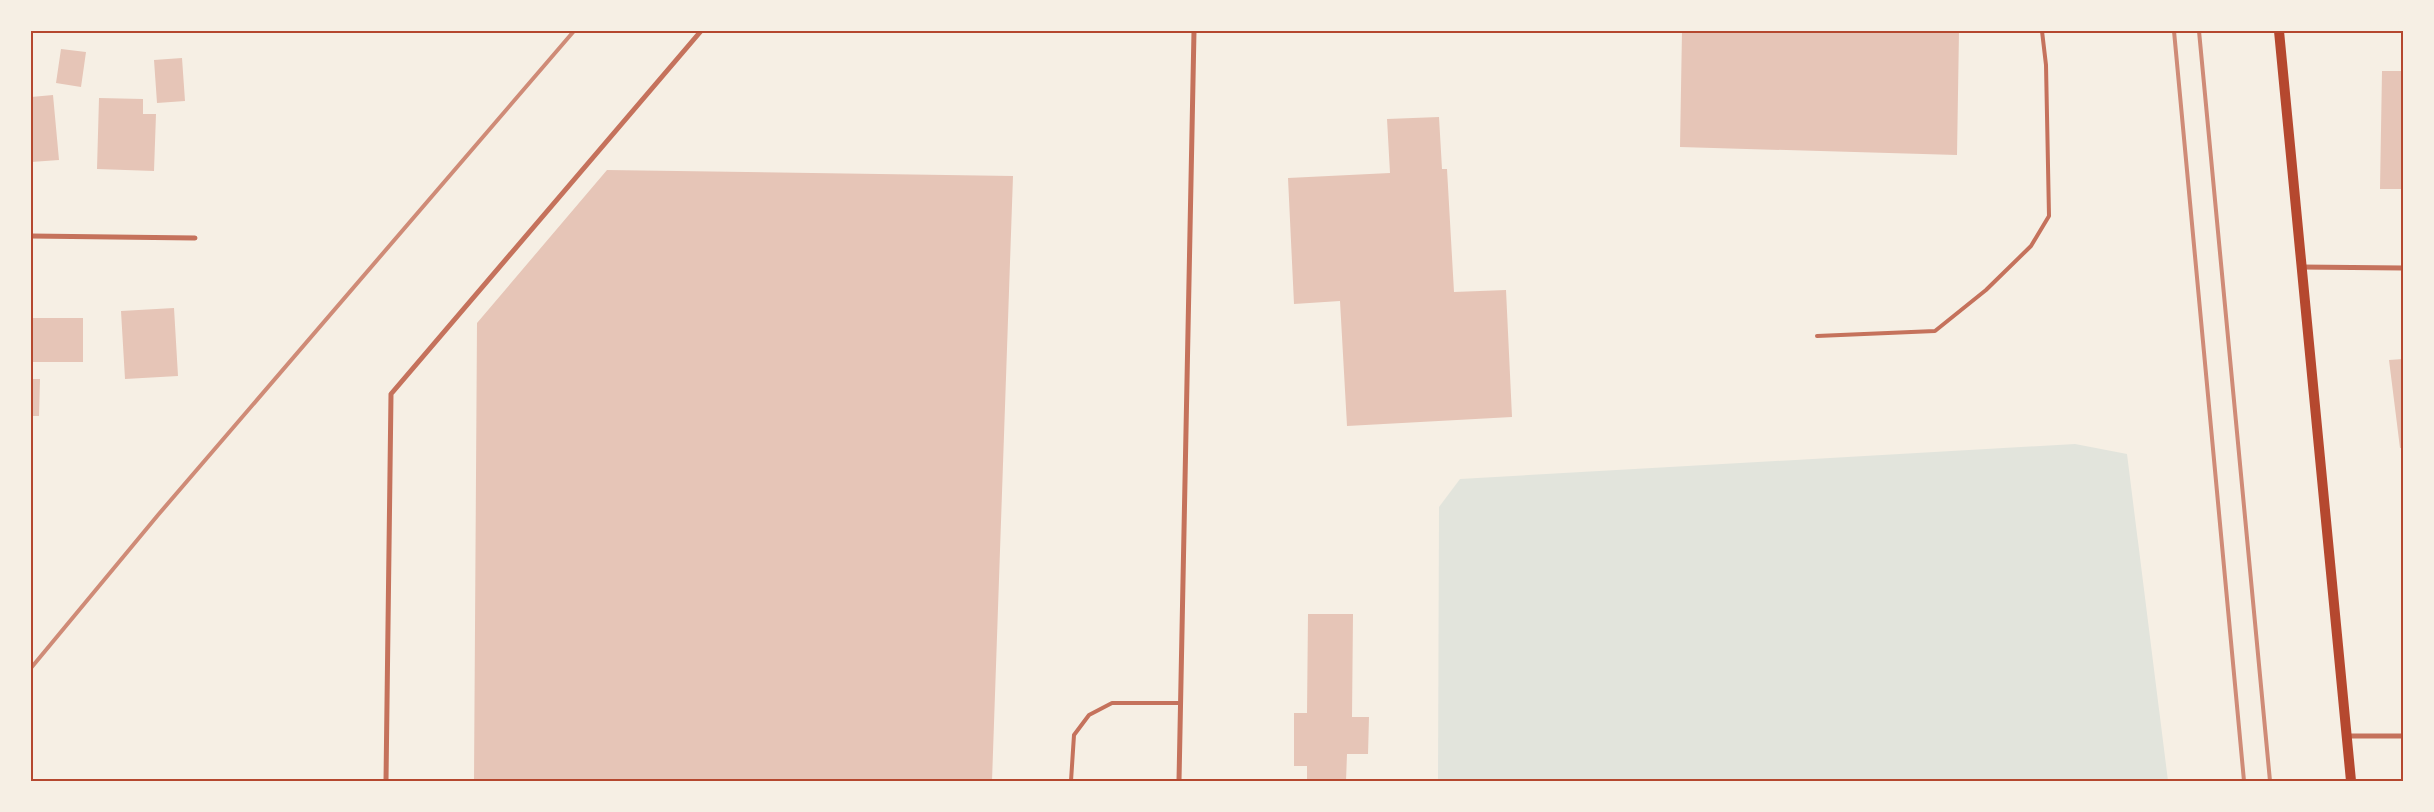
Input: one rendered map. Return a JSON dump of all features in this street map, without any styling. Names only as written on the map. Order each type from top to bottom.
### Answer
[{"type":"main road","points":[[2279,31],[2300,267],[2351,781]]},
{"type":"street","points":[[386,781],[391,394],[701,31]]},
{"type":"street","points":[[1179,781],[1194,31]]},
{"type":"street","points":[[31,236],[195,238]]},
{"type":"street","points":[[2300,267],[2403,268]]},
{"type":"street","points":[[2348,736],[2403,736]]},
{"type":"lane","points":[[1818,336],[1934,331],[1986,290],[2031,246],[2049,216],[2046,65],[2042,31]]},
{"type":"lane","points":[[1071,781],[1074,735],[1089,714],[1112,702],[1180,702]]},
{"type":"shaded area","points":[[2075,444],[2127,454],[2168,781],[1438,781],[1439,507],[1460,479]]},
{"type":"building","points":[[1682,31],[1959,31],[1957,155],[1680,147]]},
{"type":"building","points":[[61,49],[86,52],[81,87],[56,83]]},
{"type":"building","points":[[182,58],[185,101],[157,103],[154,60]]},
{"type":"building","points":[[2382,71],[2403,71],[2403,189],[2380,189]]},
{"type":"building","points":[[53,95],[59,160],[31,162],[31,97]]},
{"type":"building","points":[[99,98],[143,99],[143,114],[156,114],[154,171],[97,169]]},
{"type":"building","points":[[1439,117],[1442,169],[1447,169],[1454,292],[1506,290],[1512,417],[1347,426],[1340,301],[1294,304],[1288,178],[1390,173],[1387,119]]},
{"type":"building","points":[[607,170],[1013,176],[992,781],[474,781],[477,323]]},
{"type":"building","points":[[174,308],[178,376],[125,379],[121,311]]},
{"type":"building","points":[[31,318],[83,318],[83,362],[31,362]]},
{"type":"building","points":[[2403,359],[2403,448],[2400,448],[2389,360]]},
{"type":"building","points":[[31,379],[40,379],[39,416],[31,416]]},
{"type":"building","points":[[1308,614],[1353,614],[1352,717],[1369,717],[1368,754],[1347,754],[1346,781],[1307,781],[1307,766],[1294,766],[1294,713],[1307,713]]},
{"type":"railway","points":[[31,668],[158,515],[574,31]]},
{"type":"railway","points":[[2174,31],[2244,781]]},
{"type":"railway","points":[[2199,31],[2270,781]]}]
